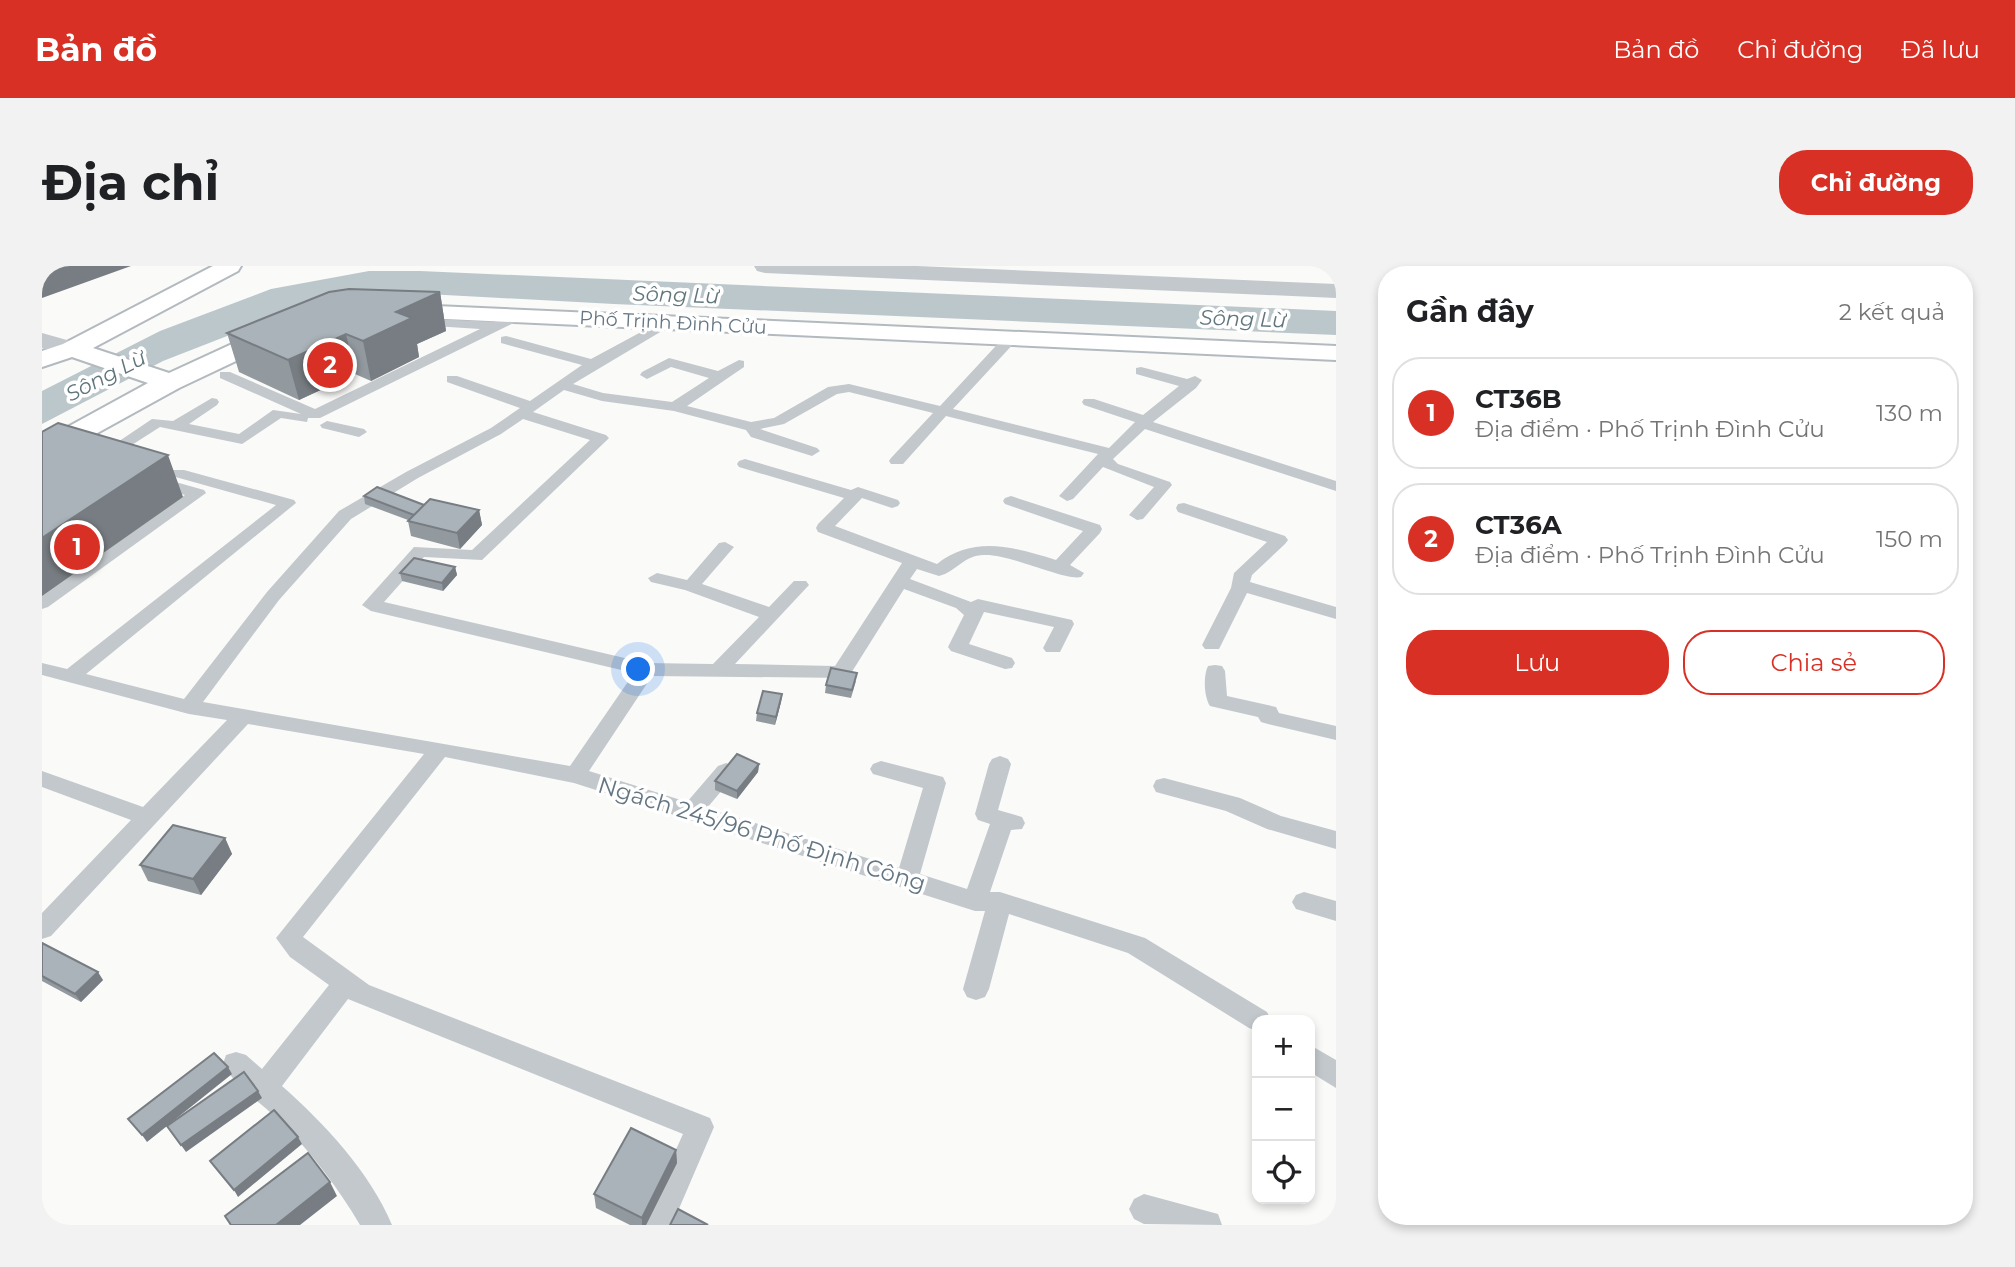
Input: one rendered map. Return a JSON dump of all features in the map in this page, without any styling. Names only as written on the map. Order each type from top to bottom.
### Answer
[{"type":"main road","points":[[42,359],[82,352],[230,266]]},
{"type":"main road","name":"Phố Trịnh Đình Cửu","points":[[370,316],[519,315],[1336,353]]},
{"type":"main road","points":[[74,452],[160,378],[201,366],[303,322]]},
{"type":"main road","points":[[82,352],[160,378]]},
{"type":"street","points":[[765,266],[1096,273],[1336,291]]},
{"type":"street","points":[[42,340],[82,352]]},
{"type":"lane","points":[[201,366],[315,415],[519,315]]},
{"type":"lane","points":[[370,316],[495,326]]},
{"type":"lane","points":[[189,707],[273,596],[345,515],[412,475],[496,431],[593,364],[667,322]]},
{"type":"lane","points":[[897,461],[1011,338]]},
{"type":"lane","points":[[506,340],[593,364]]},
{"type":"lane","points":[[646,375],[669,362],[719,376]]},
{"type":"lane","points":[[675,407],[739,364]]},
{"type":"lane","points":[[225,375],[248,365]]},
{"type":"lane","points":[[1067,496],[1143,421],[1193,382],[1141,370]]},
{"type":"lane","points":[[452,379],[601,438],[476,556],[420,551],[371,605],[646,669],[841,673],[912,562]]},
{"type":"lane","points":[[561,385],[602,397],[675,407],[751,427],[779,421],[833,390],[849,388],[943,410],[1108,455]]},
{"type":"lane","points":[[327,425],[361,399]]},
{"type":"lane","points":[[177,425],[212,401]]},
{"type":"lane","points":[[1089,402],[1336,486]]},
{"type":"lane","points":[[74,452],[157,422],[242,439],[278,413],[359,432]]},
{"type":"lane","points":[[751,427],[756,435],[812,450]]},
{"type":"lane","points":[[69,677],[288,503],[74,452]]},
{"type":"lane","points":[[74,452],[117,471]]},
{"type":"lane","points":[[1108,455],[1112,467],[1164,485],[1137,514]]},
{"type":"lane","points":[[745,464],[855,496]]},
{"type":"lane","points":[[42,603],[198,493],[141,468]]},
{"type":"lane","points":[[42,614],[221,485]]},
{"type":"lane","points":[[892,503],[858,492],[824,528],[939,572],[956,557],[971,551],[991,549],[1067,570],[1094,529],[1011,501]]},
{"type":"lane","points":[[1184,508],[1279,540],[1243,573],[1212,645]]},
{"type":"lane","points":[[691,586],[725,547]]},
{"type":"lane","points":[[657,578],[691,586],[773,615]]},
{"type":"lane","points":[[898,582],[962,604],[974,614]]},
{"type":"lane","points":[[718,671],[800,585]]},
{"type":"lane","points":[[1240,585],[1336,613]]},
{"type":"lane","points":[[1005,663],[958,647],[978,605],[1065,624],[1053,648]]},
{"type":"lane","name":"Ngách 245/96 Phố Định Công","points":[[42,669],[189,707],[440,749],[575,775],[975,901],[1000,902],[1136,945],[1252,1016]]},
{"type":"lane","points":[[575,775],[646,669]]},
{"type":"lane","points":[[1215,671],[1217,701],[1269,712],[1268,718],[1336,733]]},
{"type":"lane","points":[[42,929],[242,717]]},
{"type":"lane","points":[[440,749],[288,937],[299,950],[360,993],[700,1127],[657,1225]]},
{"type":"lane","points":[[975,901],[1010,822],[986,814],[1000,764]]},
{"type":"lane","points":[[881,769],[935,783],[907,879]]},
{"type":"lane","points":[[692,811],[726,771]]},
{"type":"lane","points":[[42,779],[148,818]]},
{"type":"lane","points":[[1164,786],[1232,804],[1275,823],[1336,840]]},
{"type":"lane","points":[[975,989],[1000,902]]},
{"type":"lane","points":[[1304,902],[1336,911]]},
{"type":"lane","points":[[265,1087],[346,982]]},
{"type":"lane","points":[[1315,1061],[1336,1076]]},
{"type":"lane","points":[[236,1064],[265,1087],[323,1146],[377,1225]]},
{"type":"lane","points":[[1144,1209],[1206,1225]]},
{"type":"water","name":"Sông Lừ","points":[[369,271],[420,271],[1336,311],[1336,335],[390,292],[258,324],[163,361],[42,424],[42,391],[160,331],[271,289]]},
{"type":"building","points":[[349,289],[440,292],[396,312],[412,318],[363,341],[346,334],[288,360],[227,333],[329,292]]},
{"type":"building","points":[[58,423],[168,455],[42,538],[42,432]]},
{"type":"building","points":[[377,487],[424,505],[414,515],[364,496]]},
{"type":"building","points":[[430,499],[479,510],[457,533],[408,521]]},
{"type":"building","points":[[414,558],[455,567],[442,583],[400,573]]},
{"type":"building","points":[[831,668],[857,673],[852,690],[826,685]]},
{"type":"building","points":[[763,691],[782,694],[776,717],[757,713]]},
{"type":"building","points":[[737,754],[759,764],[737,791],[715,781]]},
{"type":"building","points":[[173,825],[225,838],[193,879],[140,865]]},
{"type":"building","points":[[42,943],[98,972],[75,994],[42,976]]},
{"type":"building","points":[[214,1053],[228,1067],[142,1135],[128,1119]]},
{"type":"building","points":[[244,1072],[258,1091],[181,1145],[167,1126]]},
{"type":"building","points":[[274,1110],[298,1137],[234,1190],[210,1161]]},
{"type":"building","points":[[631,1128],[676,1150],[642,1218],[594,1194]]},
{"type":"building","points":[[308,1153],[330,1182],[276,1225],[231,1225],[225,1216]]},
{"type":"building","points":[[678,1209],[708,1225],[670,1225]]},
{"type":"place","name":"CT36A","points":[[330,365]]},
{"type":"place","name":"CT36B","points":[[77,547]]}]
